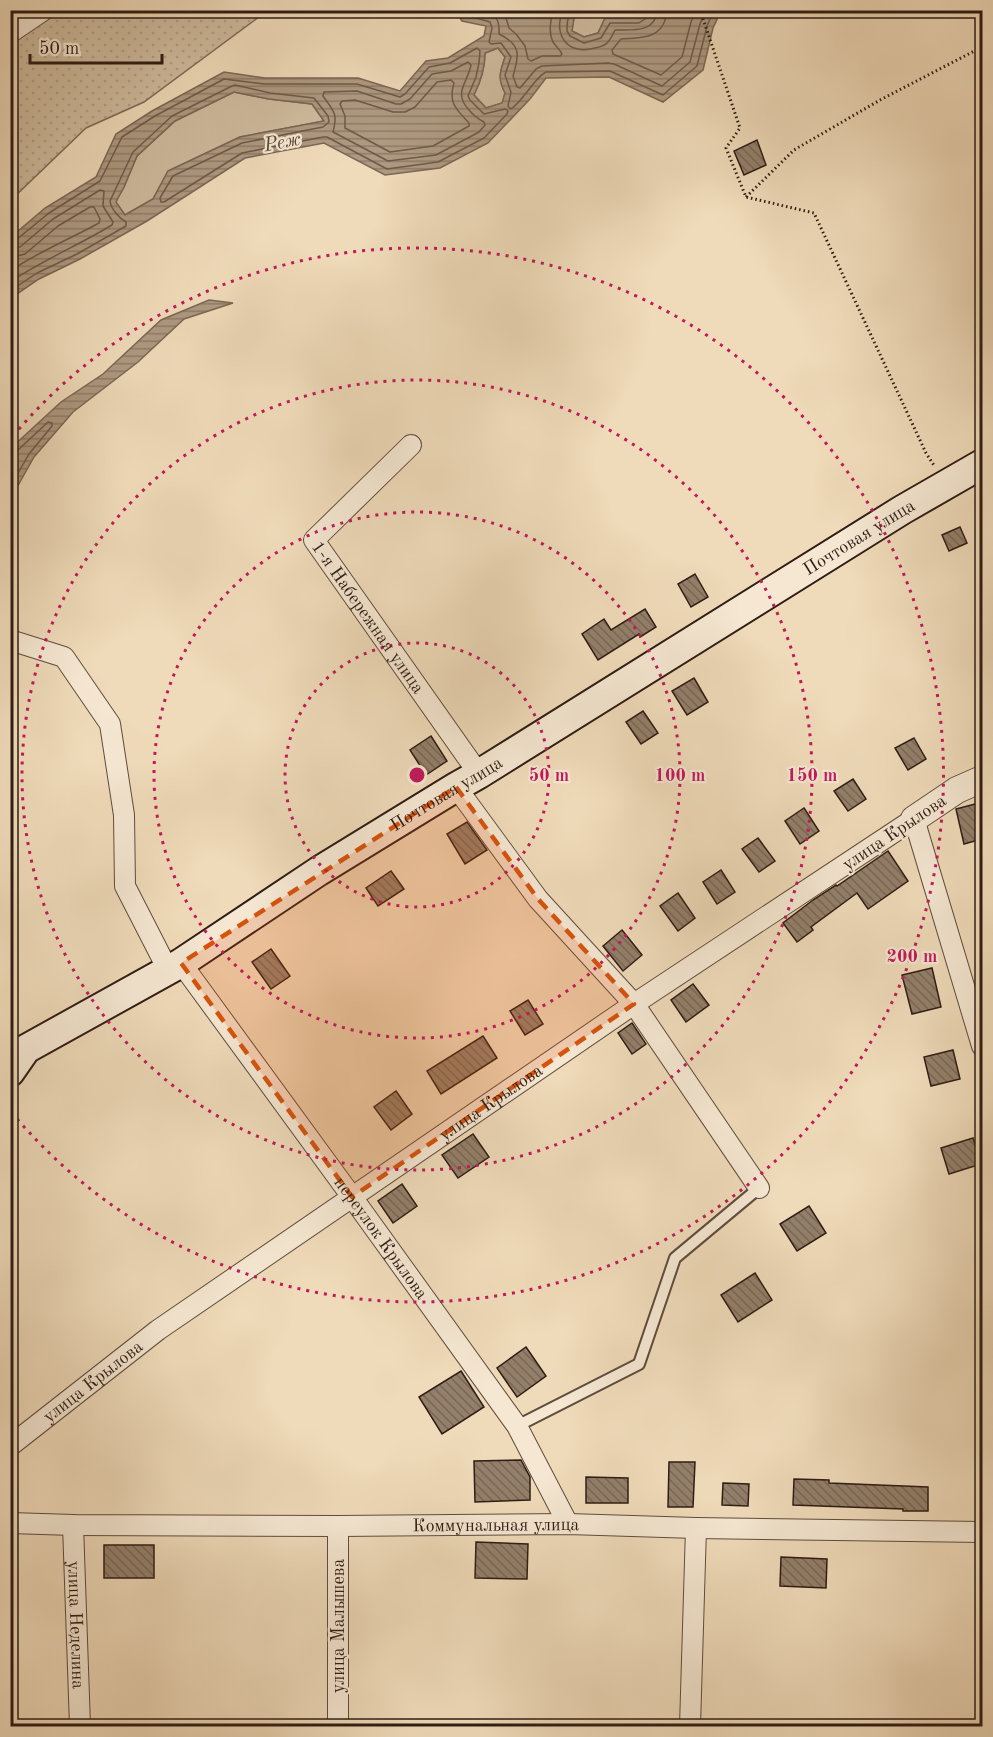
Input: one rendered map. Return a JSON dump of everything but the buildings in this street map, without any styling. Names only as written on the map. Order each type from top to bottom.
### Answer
[{"type":"main road","name":"Почтовая улица","points":[[10,1072],[18,1049],[175,966],[319,871],[468,781],[892,516],[982,464]]},
{"type":"street","points":[[10,33],[44,10]]},
{"type":"street","name":"1-я Набережная улица","points":[[411,445],[314,540],[468,781]]},
{"type":"street","name":"переулок Крылова","points":[[10,640],[64,657],[110,724],[124,815],[125,886],[175,966],[352,1197],[517,1426],[568,1524]]},
{"type":"street","name":"улица Крылова","points":[[10,1446],[158,1330],[634,1004],[957,790],[982,779]]},
{"type":"street","points":[[468,781],[538,899],[634,1004],[759,1188]]},
{"type":"street","points":[[914,819],[982,1046]]},
{"type":"street","name":"Коммунальная улица","points":[[15,1518],[73,1525],[568,1524],[982,1532]]},
{"type":"street","name":"улица Неделина","points":[[73,1525],[80,1726]]},
{"type":"street","name":"улица Малышева","points":[[338,1526],[338,1726]]},
{"type":"street","points":[[690,1726],[696,1528]]},
{"type":"lane","points":[[517,1426],[639,1364],[675,1258],[759,1188]]},
{"type":"path","points":[[700,10],[740,128],[726,148],[746,198]]},
{"type":"path","points":[[746,198],[794,150],[880,100],[982,47]]},
{"type":"path","points":[[746,198],[814,213],[926,453],[946,485]]},
{"type":"highlighted area","points":[[456,787],[538,899],[634,1004],[352,1197],[181,963]]},
{"type":"shaded area","points":[[11,11],[267,11],[144,102],[86,128],[11,200]]},
{"type":"shaded area","points":[[598,11],[647,11],[638,17],[606,16],[598,33],[584,37],[572,31],[574,17]]},
{"type":"shaded area","points":[[498,48],[505,57],[500,75],[505,93],[503,103],[486,108],[474,95],[482,75],[485,53]]},
{"type":"shaded area","points":[[234,92],[312,104],[324,121],[240,137],[168,171],[153,199],[125,215],[115,202],[137,156],[175,121]]},
{"type":"water","name":"Реж","points":[[455,11],[598,11],[574,18],[572,31],[584,37],[598,33],[606,16],[638,17],[647,11],[721,11],[713,28],[703,70],[663,102],[609,77],[546,78],[530,99],[488,143],[440,168],[385,175],[324,143],[245,158],[147,221],[39,279],[11,298],[11,237],[45,208],[96,177],[116,134],[152,111],[224,72],[265,78],[358,78],[400,91],[426,61],[448,58],[484,36],[486,26],[462,21]],"holes":[[[498,48],[505,57],[500,75],[505,93],[502,103],[486,108],[474,95],[482,75],[485,53]],[[234,92],[312,104],[324,121],[240,137],[168,171],[153,199],[125,215],[116,202],[137,156],[175,121]]]},
{"type":"water","points":[[209,300],[233,303],[184,319],[138,362],[73,412],[34,457],[11,498],[11,448],[61,402],[103,374],[161,320]]}]
